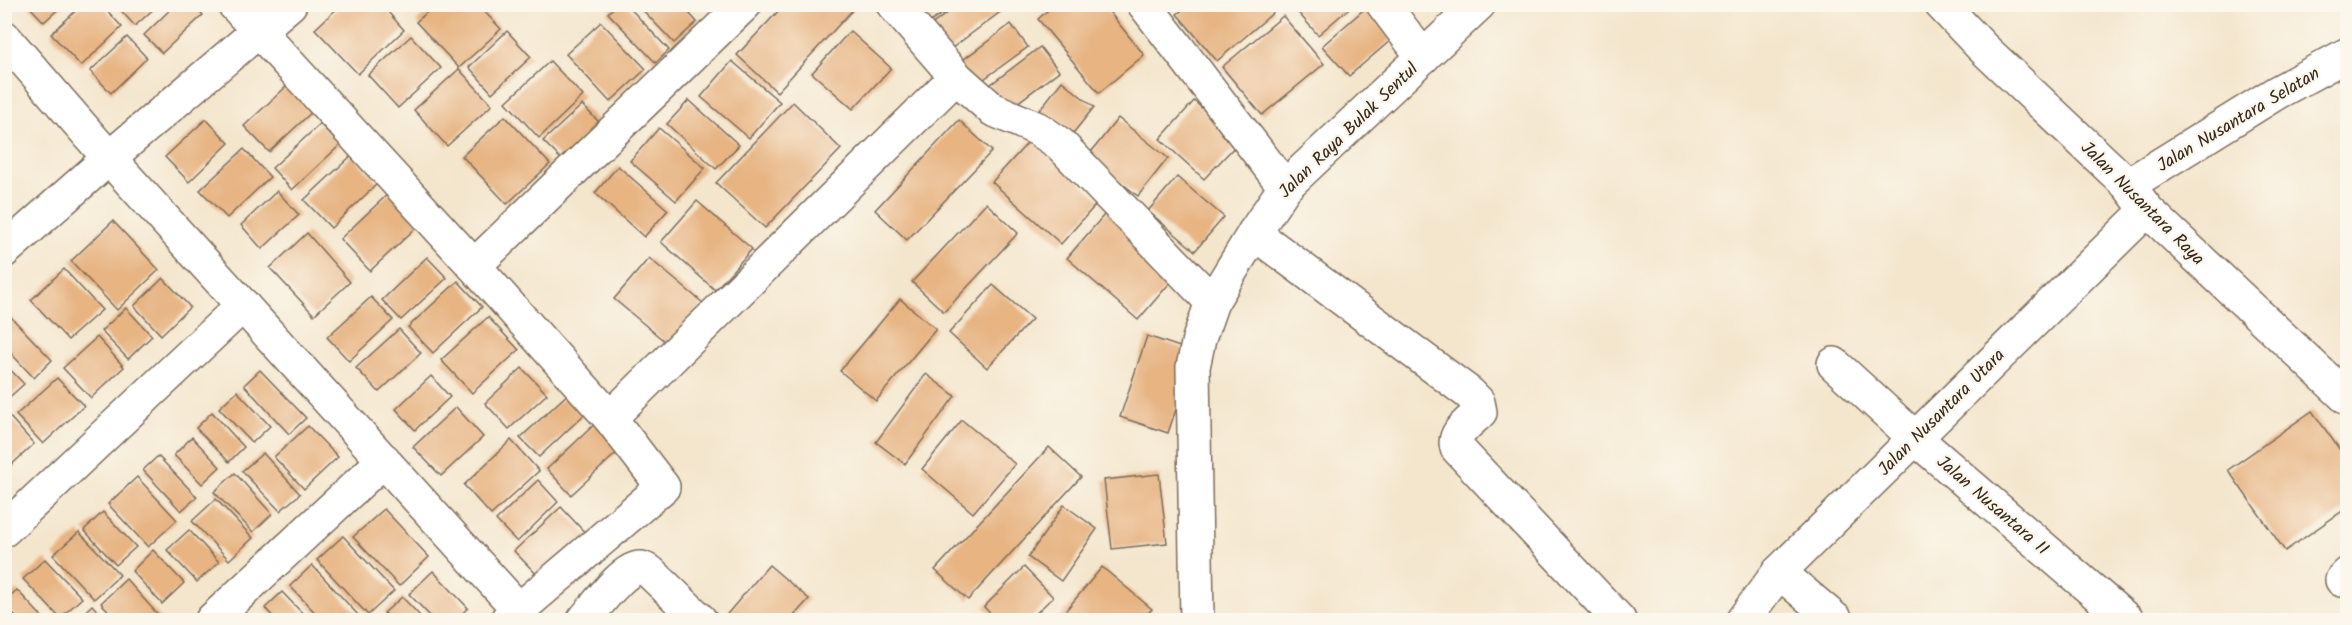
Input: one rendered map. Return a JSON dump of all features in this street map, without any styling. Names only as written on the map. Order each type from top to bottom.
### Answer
[{"type":"street","points":[[4,37],[110,158],[384,460],[513,615],[663,487],[610,418],[234,4]]},
{"type":"street","points":[[4,251],[290,4]]},
{"type":"street","points":[[474,266],[745,4]]},
{"type":"street","points":[[1144,4],[1285,186]]},
{"type":"street","points":[[1383,4],[1423,57]]},
{"type":"street","name":"Jalan Raya Bulak Sentul","points":[[1197,621],[1193,367],[1199,339],[1212,302],[1285,186],[1479,4]]},
{"type":"street","name":"Jalan Nusantara Raya","points":[[1941,4],[1982,47],[2348,399]]},
{"type":"street","points":[[894,5],[956,77],[992,109],[1038,129],[1060,144],[1212,302]]},
{"type":"street","name":"Jalan Nusantara Selatan","points":[[2138,197],[2276,93],[2348,54]]},
{"type":"street","points":[[610,418],[956,77]]},
{"type":"street","name":"Jalan Nusantara Utara","points":[[1743,621],[1779,572],[1915,438],[2138,197]]},
{"type":"street","points":[[1254,233],[1478,402],[1480,412],[1458,433],[1455,441],[1457,448],[1619,621]]},
{"type":"street","points":[[4,530],[243,305]]},
{"type":"street","name":"Jalan Nusantara II","points":[[1834,364],[1915,438],[2127,621]]},
{"type":"street","points":[[212,621],[384,460]]},
{"type":"street","points":[[584,621],[622,576],[633,568],[641,567],[650,572],[700,621]]},
{"type":"street","points":[[1779,572],[1836,621]]},
{"type":"building","points":[[27,4],[64,4],[44,22]]},
{"type":"building","points":[[83,4],[101,4],[122,27],[81,66],[51,34]]},
{"type":"building","points":[[115,4],[159,4],[135,26]]},
{"type":"building","points":[[176,4],[193,4],[203,15],[162,53],[144,35]]},
{"type":"building","points":[[342,4],[381,4],[404,30],[358,74],[315,29]]},
{"type":"building","points":[[617,4],[626,4],[669,50],[656,63],[608,13]]},
{"type":"building","points":[[637,4],[681,4],[697,22],[674,43]]},
{"type":"building","points":[[785,4],[858,4],[777,92],[737,55]]},
{"type":"building","points":[[906,4],[956,4],[917,31]]},
{"type":"building","points":[[959,4],[1011,4],[944,54],[926,29]]},
{"type":"building","points":[[1055,4],[1103,4],[1144,55],[1099,93],[1038,19]]},
{"type":"building","points":[[1298,4],[1354,4],[1318,35],[1294,8]]},
{"type":"building","points":[[1370,4],[1398,34],[1349,76],[1322,46]]},
{"type":"building","points":[[435,5],[478,5],[501,29],[459,68],[416,22]]},
{"type":"building","points":[[1189,5],[1268,5],[1274,12],[1217,61],[1177,14]]},
{"type":"building","points":[[1283,16],[1324,64],[1262,115],[1222,67]]},
{"type":"building","points":[[601,22],[646,69],[610,102],[566,54]]},
{"type":"building","points":[[1011,24],[1028,47],[973,87],[956,65]]},
{"type":"building","points":[[507,31],[531,57],[492,93],[469,67]]},
{"type":"building","points":[[850,31],[891,68],[853,109],[812,73]]},
{"type":"building","points":[[411,36],[441,68],[398,108],[368,75]]},
{"type":"building","points":[[127,37],[147,58],[111,93],[90,71]]},
{"type":"building","points":[[1040,47],[1059,71],[1008,110],[990,85]]},
{"type":"building","points":[[550,61],[583,96],[539,138],[506,102]]},
{"type":"building","points":[[732,61],[780,102],[749,138],[701,97]]},
{"type":"building","points":[[459,69],[492,105],[447,146],[414,110]]},
{"type":"building","points":[[1062,81],[1094,107],[1066,142],[1034,117]]},
{"type":"building","points":[[289,84],[314,110],[269,152],[244,126]]},
{"type":"building","points":[[689,100],[739,145],[716,169],[667,124]]},
{"type":"building","points":[[1194,101],[1239,142],[1204,179],[1160,139]]},
{"type":"building","points":[[793,102],[841,149],[765,228],[716,183]]},
{"type":"building","points":[[582,105],[605,128],[566,164],[543,141]]},
{"type":"building","points":[[505,116],[550,164],[507,204],[462,156]]},
{"type":"building","points":[[1118,118],[1168,158],[1138,196],[1088,156]]},
{"type":"building","points":[[206,119],[229,143],[189,182],[165,157]]},
{"type":"building","points":[[959,120],[992,151],[907,240],[875,210]]},
{"type":"building","points":[[320,124],[340,145],[292,190],[272,168]]},
{"type":"building","points":[[659,128],[705,168],[676,201],[630,161]]},
{"type":"building","points":[[1032,138],[1100,200],[1061,244],[992,182]]},
{"type":"building","points":[[244,149],[270,177],[227,218],[200,190]]},
{"type":"building","points":[[352,155],[378,183],[331,228],[304,200]]},
{"type":"building","points":[[618,166],[668,210],[644,237],[595,193]]},
{"type":"building","points":[[1177,177],[1224,217],[1195,251],[1148,211]]},
{"type":"building","points":[[277,191],[299,215],[262,249],[241,225]]},
{"type":"building","points":[[390,192],[420,224],[370,271],[340,239]]},
{"type":"building","points":[[697,201],[752,249],[715,290],[661,242]]},
{"type":"building","points":[[986,203],[1018,233],[944,312],[912,282]]},
{"type":"building","points":[[1110,208],[1181,270],[1138,320],[1067,258]]},
{"type":"building","points":[[113,221],[159,270],[117,310],[71,261]]},
{"type":"building","points":[[307,233],[350,282],[314,315],[270,268]]},
{"type":"building","points":[[427,257],[447,278],[401,320],[382,300]]},
{"type":"building","points":[[649,258],[703,303],[669,345],[614,299]]},
{"type":"building","points":[[64,269],[102,310],[68,340],[31,300]]},
{"type":"building","points":[[163,278],[190,307],[161,335],[134,306]]},
{"type":"building","points":[[458,281],[482,307],[433,353],[408,327]]},
{"type":"building","points":[[993,285],[1032,319],[987,368],[949,333]]},
{"type":"building","points":[[371,297],[393,320],[349,361],[327,337]]},
{"type":"building","points":[[900,299],[936,329],[876,401],[840,371]]},
{"type":"building","points":[[126,308],[152,336],[128,359],[101,331]]},
{"type":"building","points":[[9,315],[52,360],[34,378],[4,346],[4,320]]},
{"type":"building","points":[[488,317],[519,350],[472,393],[441,360]]},
{"type":"building","points":[[399,329],[421,353],[379,392],[356,368]]},
{"type":"building","points":[[1147,336],[1195,352],[1168,433],[1120,417]]},
{"type":"building","points":[[97,337],[124,367],[91,398],[63,368]]},
{"type":"building","points":[[4,363],[24,384],[4,402]]},
{"type":"building","points":[[522,368],[547,394],[509,429],[485,403]]},
{"type":"building","points":[[260,370],[306,418],[289,434],[244,385]]},
{"type":"building","points":[[926,374],[955,396],[905,464],[876,442]]},
{"type":"building","points":[[431,376],[450,397],[415,430],[396,409]]},
{"type":"building","points":[[57,378],[84,406],[43,444],[16,415]]},
{"type":"building","points":[[237,391],[270,426],[252,443],[219,408]]},
{"type":"building","points":[[571,391],[589,410],[539,457],[520,438]]},
{"type":"building","points":[[456,407],[483,437],[441,476],[413,447]]},
{"type":"building","points":[[2312,411],[2348,461],[2348,507],[2285,551],[2228,470]]},
{"type":"building","points":[[212,412],[244,447],[229,462],[196,428]]},
{"type":"building","points":[[9,416],[34,444],[7,469],[4,467],[4,421]]},
{"type":"building","points":[[962,420],[1015,464],[973,513],[922,469]]},
{"type":"building","points":[[597,422],[622,448],[571,495],[547,469]]},
{"type":"building","points":[[308,426],[338,457],[304,489],[274,457]]},
{"type":"building","points":[[192,437],[220,467],[202,484],[174,455]]},
{"type":"building","points":[[511,440],[539,471],[491,515],[464,485]]},
{"type":"building","points":[[1049,447],[1081,477],[968,600],[935,570]]},
{"type":"building","points":[[263,453],[300,494],[280,511],[242,471]]},
{"type":"building","points":[[158,456],[197,497],[181,511],[143,470]]},
{"type":"building","points":[[235,473],[272,514],[253,532],[214,492]]},
{"type":"building","points":[[1159,474],[1167,543],[1112,549],[1104,480]]},
{"type":"building","points":[[137,477],[177,520],[148,547],[108,504]]},
{"type":"building","points":[[538,480],[558,502],[517,542],[496,520]]},
{"type":"building","points":[[216,499],[253,538],[229,560],[192,521]]},
{"type":"building","points":[[1064,505],[1097,529],[1061,581],[1028,557]]},
{"type":"building","points":[[561,507],[590,538],[544,582],[514,551]]},
{"type":"building","points":[[384,509],[429,557],[399,586],[353,537]]},
{"type":"building","points":[[103,512],[136,547],[116,565],[84,530]]},
{"type":"building","points":[[189,530],[219,562],[197,582],[167,550]]},
{"type":"building","points":[[79,532],[120,575],[94,599],[53,555]]},
{"type":"building","points":[[343,536],[394,591],[368,615],[317,560]]},
{"type":"building","points":[[153,550],[184,583],[162,604],[132,571]]},
{"type":"building","points":[[45,559],[82,598],[60,618],[23,579]]},
{"type":"building","points":[[312,565],[360,617],[357,620],[322,620],[290,586]]},
{"type":"building","points":[[769,565],[809,599],[790,620],[722,620]]},
{"type":"building","points":[[1024,567],[1053,597],[1029,620],[997,620],[984,607]]},
{"type":"building","points":[[1102,567],[1152,609],[1142,620],[1058,620]]},
{"type":"building","points":[[433,571],[468,608],[455,620],[434,620],[409,594]]},
{"type":"building","points":[[126,579],[161,618],[158,620],[117,620],[101,603]]},
{"type":"building","points":[[17,590],[45,620],[19,620],[4,605],[4,601]]},
{"type":"building","points":[[282,592],[309,620],[276,620],[265,608]]},
{"type":"building","points":[[402,597],[424,620],[391,620],[384,613]]},
{"type":"building","points":[[92,605],[106,620],[76,620]]}]
